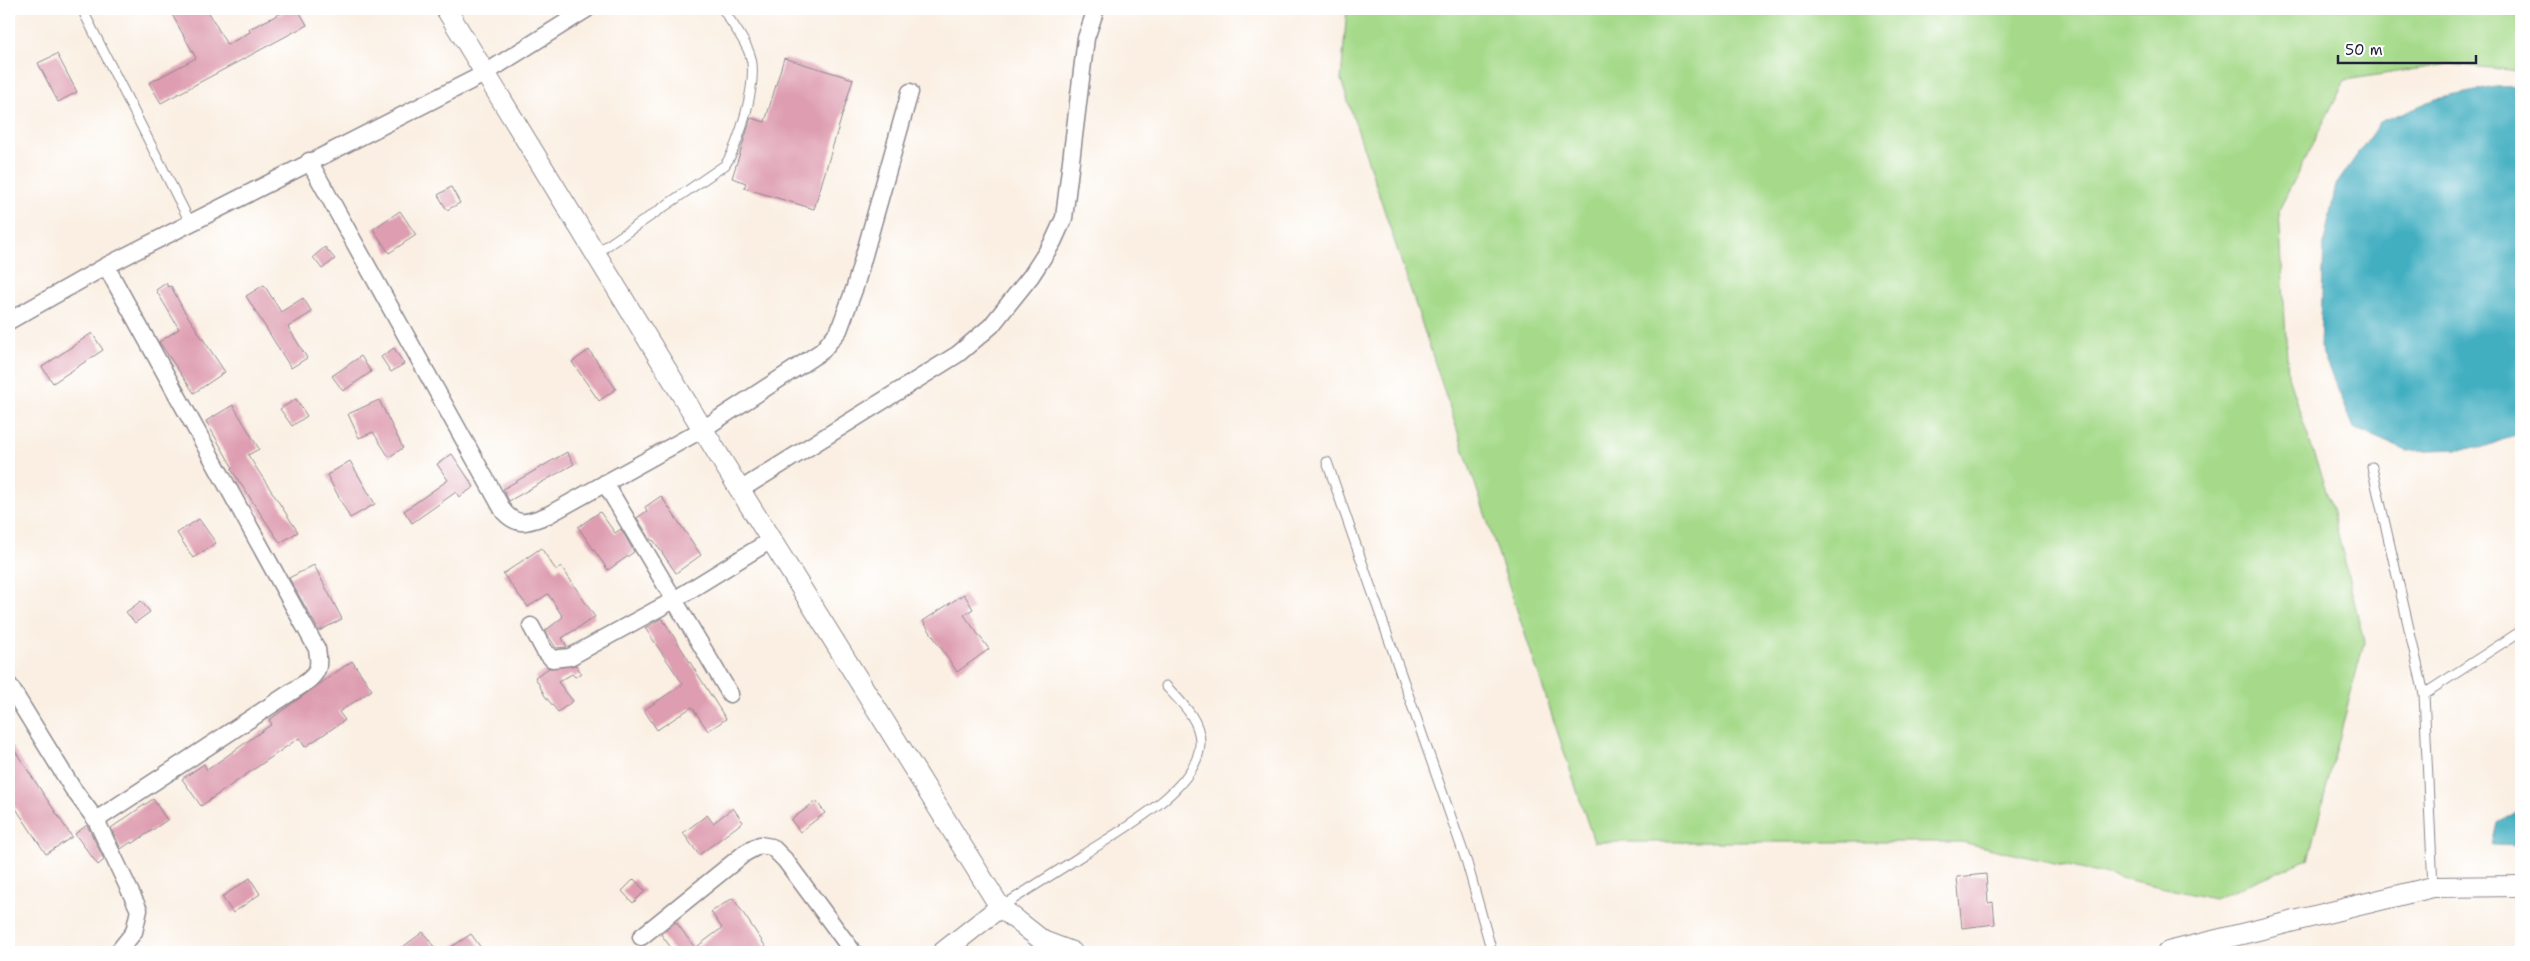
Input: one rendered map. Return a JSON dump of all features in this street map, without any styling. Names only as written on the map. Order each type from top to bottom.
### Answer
[{"type":"street","points":[[446,9],[740,490],[1000,907],[1043,941],[1072,952]]},
{"type":"street","points":[[9,321],[106,266],[191,224],[309,161],[484,74],[587,9]]},
{"type":"street","points":[[740,490],[958,354],[991,326],[1032,276],[1053,242],[1064,218],[1086,38],[1096,9]]},
{"type":"street","points":[[309,161],[504,512],[512,521],[527,523],[548,515],[703,429],[822,351],[838,330],[855,287],[910,92]]},
{"type":"street","points":[[96,820],[316,675],[320,663],[317,648],[106,266]]},
{"type":"street","points":[[605,483],[730,694]]},
{"type":"street","points":[[531,626],[544,650],[552,659],[560,660],[570,657],[674,600],[771,540]]},
{"type":"street","points":[[9,685],[73,789],[96,820],[138,910],[134,932],[118,952]]},
{"type":"street","points":[[641,937],[745,853],[760,845],[772,848],[786,860],[853,952]]},
{"type":"street","points":[[2168,952],[2434,887],[2521,886]]},
{"type":"street","points":[[943,952],[1000,907]]},
{"type":"lane","points":[[82,9],[191,224]]},
{"type":"lane","points":[[595,254],[725,165],[733,154],[752,81],[750,56],[723,9]]},
{"type":"lane","points":[[1327,462],[1467,863],[1492,952]]},
{"type":"lane","points":[[2372,467],[2424,694],[2434,887]]},
{"type":"lane","points":[[2424,694],[2521,631]]},
{"type":"lane","points":[[1000,907],[1149,812],[1188,774],[1197,759],[1200,743],[1197,726],[1188,709],[1166,686]]},
{"type":"green space","points":[[1347,9],[2521,9],[2521,71],[2449,64],[2345,80],[2279,210],[2288,376],[2332,509],[2364,642],[2308,859],[2214,899],[1961,842],[1594,842],[1341,80]]},
{"type":"water","points":[[2521,86],[2521,433],[2481,448],[2407,451],[2354,428],[2320,347],[2324,242],[2336,185],[2380,122],[2436,99],[2495,87]]},
{"type":"water","points":[[2521,807],[2521,846],[2492,845],[2497,823]]},
{"type":"building","points":[[169,9],[207,9],[227,45],[250,32],[249,29],[290,9],[298,9],[307,25],[161,103],[149,83],[196,58]]},
{"type":"building","points":[[57,54],[77,92],[58,102],[38,63]]},
{"type":"building","points":[[784,58],[853,79],[814,209],[744,188],[746,183],[732,178],[751,118],[765,122]]},
{"type":"building","points":[[451,187],[460,203],[447,210],[438,195]]},
{"type":"building","points":[[400,211],[416,235],[389,253],[373,229]]},
{"type":"building","points":[[325,247],[335,259],[322,269],[313,257]]},
{"type":"building","points":[[166,283],[168,287],[171,286],[183,309],[225,372],[194,393],[159,342],[179,329],[156,290]]},
{"type":"building","points":[[264,285],[281,312],[303,298],[312,312],[288,327],[307,358],[291,368],[246,296]]},
{"type":"building","points":[[92,333],[103,350],[53,383],[42,367]]},
{"type":"building","points":[[394,348],[404,364],[391,372],[381,357]]},
{"type":"building","points":[[589,350],[616,389],[599,401],[572,362]]},
{"type":"building","points":[[361,356],[371,372],[343,391],[332,376]]},
{"type":"building","points":[[296,399],[307,416],[292,426],[280,409]]},
{"type":"building","points":[[379,400],[403,448],[389,457],[373,432],[359,438],[348,414]]},
{"type":"building","points":[[233,405],[259,449],[248,455],[298,532],[280,543],[231,469],[233,468],[206,421]]},
{"type":"building","points":[[567,452],[574,464],[509,501],[503,489]]},
{"type":"building","points":[[452,454],[474,487],[459,497],[456,492],[412,523],[404,511],[448,480],[437,464]]},
{"type":"building","points":[[350,461],[375,504],[350,518],[327,475]]},
{"type":"building","points":[[661,496],[701,555],[676,573],[637,518],[647,511],[645,507]]},
{"type":"building","points":[[600,512],[615,533],[621,529],[634,552],[608,570],[578,527]]},
{"type":"building","points":[[199,519],[216,543],[193,558],[177,533]]},
{"type":"building","points":[[541,548],[556,570],[561,566],[595,617],[562,638],[567,647],[556,648],[545,631],[563,617],[548,594],[528,607],[503,574]]},
{"type":"building","points":[[314,565],[342,619],[319,631],[289,578]]},
{"type":"building","points":[[964,594],[973,609],[964,615],[989,649],[957,672],[923,621]]},
{"type":"building","points":[[141,601],[150,612],[135,623],[126,612]]},
{"type":"building","points":[[662,618],[726,719],[708,731],[692,707],[657,730],[644,710],[683,684],[645,628]]},
{"type":"building","points":[[352,661],[372,690],[339,712],[345,720],[305,747],[299,738],[201,806],[182,779],[204,764],[207,770],[272,724],[269,720]]},
{"type":"building","points":[[576,665],[581,673],[575,677],[572,674],[558,682],[573,701],[558,712],[545,696],[535,677],[549,668]]},
{"type":"building","points":[[9,742],[72,837],[46,854],[9,798]]},
{"type":"building","points":[[153,799],[167,820],[132,844],[131,842],[121,849],[111,828]]},
{"type":"building","points":[[816,801],[825,813],[800,832],[791,820]]},
{"type":"building","points":[[733,808],[743,822],[699,855],[683,833],[707,815],[713,823]]},
{"type":"building","points":[[87,825],[104,860],[98,865],[75,834]]},
{"type":"building","points":[[1986,874],[1988,903],[1993,902],[1995,924],[1962,928],[1957,877]]},
{"type":"building","points":[[250,878],[260,894],[233,913],[222,897]]},
{"type":"building","points":[[634,879],[645,891],[633,903],[622,891]]},
{"type":"building","points":[[733,898],[766,947],[758,952],[674,952],[661,934],[676,922],[695,948],[722,928],[711,912]]},
{"type":"building","points":[[423,932],[438,952],[396,952]]},
{"type":"building","points":[[471,934],[484,952],[444,952]]}]
